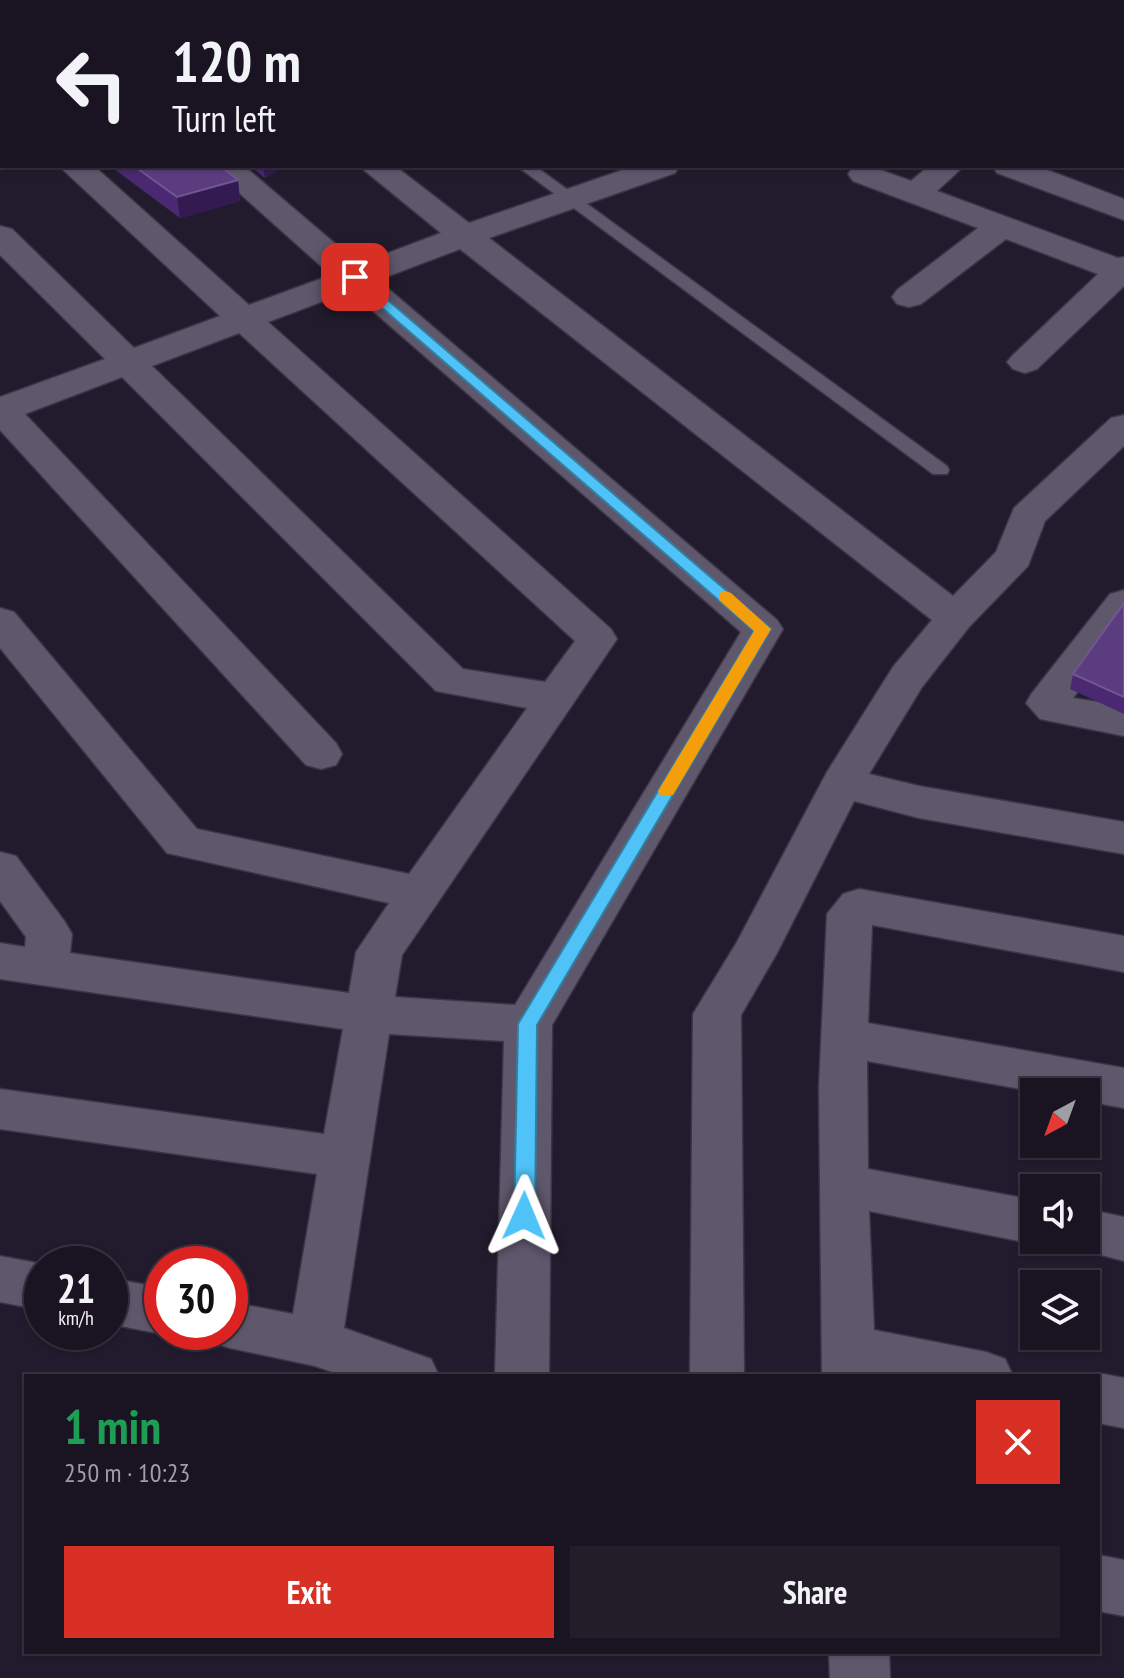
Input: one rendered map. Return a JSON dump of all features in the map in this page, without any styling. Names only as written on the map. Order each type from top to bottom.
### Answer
[{"type":"street","points":[[77,168],[597,639],[379,952],[315,1342]]},
{"type":"street","points":[[227,168],[763,629],[528,1024],[522,1374]]},
{"type":"street","points":[[378,168],[955,618]]},
{"type":"street","points":[[321,754],[1,410],[464,236],[658,168]]},
{"type":"street","points":[[915,193],[946,168]]},
{"type":"street","points":[[1013,168],[1124,210]]},
{"type":"street","points":[[1067,188],[1091,168]]},
{"type":"street","points":[[864,174],[1123,270],[1025,362]]},
{"type":"street","points":[[909,297],[1002,226]]},
{"type":"street","points":[[0,236],[451,681],[556,698]]},
{"type":"street","points":[[717,1374],[717,1014],[754,953],[842,783],[907,677],[955,618],[1014,557],[1027,516],[1115,435]]},
{"type":"street","points":[[1124,603],[1047,703],[1055,709],[1124,721]]},
{"type":"street","points":[[0,621],[183,842],[420,893]]},
{"type":"street","points":[[842,783],[919,802],[1124,838]]},
{"type":"street","points":[[0,868],[49,934],[46,968]]},
{"type":"street","points":[[966,1374],[848,1362],[843,1038],[850,914],[859,906],[1124,954]]},
{"type":"street","points":[[0,961],[368,1014],[528,1024]]},
{"type":"street","points":[[843,1038],[1124,1088]]},
{"type":"street","points":[[0,1109],[344,1157]]},
{"type":"street","points":[[843,1185],[1020,1219]]},
{"type":"street","points":[[1100,1234],[1124,1239]]},
{"type":"street","points":[[0,1279],[24,1284]]},
{"type":"street","points":[[248,1329],[315,1342],[406,1374]]},
{"type":"street","points":[[1100,1398],[1124,1403]]},
{"type":"street","points":[[1100,1583],[1124,1588]]},
{"type":"street","points":[[859,1654],[860,1678]]},
{"type":"lane","points":[[528,168],[940,470]]},
{"type":"building","points":[[137,168],[223,168],[238,180],[177,197]]},
{"type":"building","points":[[1124,603],[1124,697],[1073,674]]},
{"type":"slow traffic","points":[[667,791],[763,629],[725,597]]},
{"type":"route","points":[[355,277],[763,629],[528,1024],[524,1216]]}]
